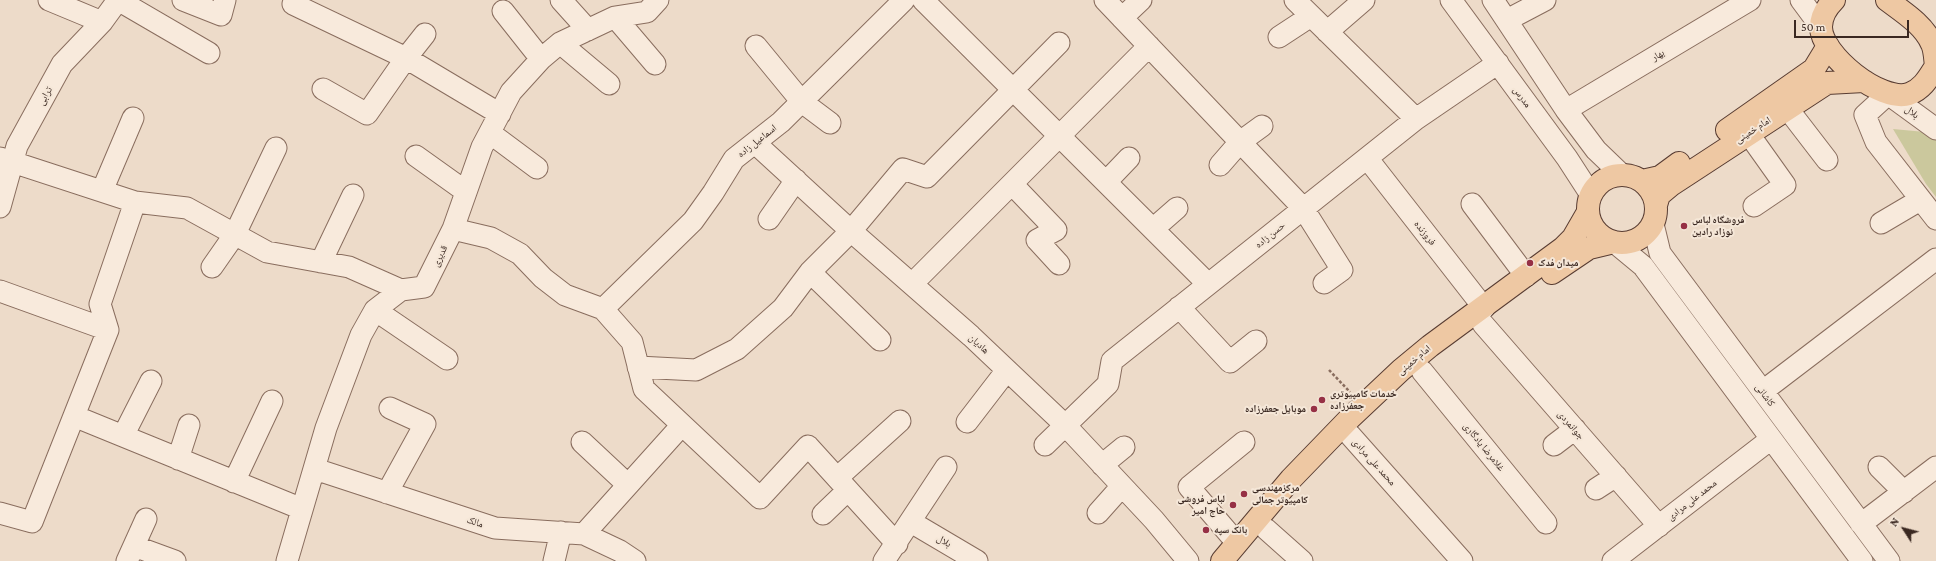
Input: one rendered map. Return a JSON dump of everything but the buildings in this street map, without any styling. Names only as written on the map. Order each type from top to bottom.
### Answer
[{"type":"main road","name":"امام خمینی","points":[[1632,178],[1660,177],[1814,69],[1824,37],[1828,7],[1834,0]]},
{"type":"main road","points":[[1824,37],[1834,55],[1864,81],[1888,94],[1908,94],[1924,85],[1935,57],[1926,33],[1914,21],[1887,0]]},
{"type":"main road","name":"امام خمینی","points":[[1655,214],[1660,195],[1671,185],[1787,108],[1827,83],[1864,81]]},
{"type":"main road","points":[[1610,178],[1632,178],[1654,196],[1655,214],[1648,232],[1641,238],[1631,242],[1614,242],[1602,237],[1595,230],[1590,221],[1590,204],[1599,184],[1610,178]]},
{"type":"main road","name":"امام خمینی","points":[[1222,561],[1238,552],[1266,530],[1350,435],[1526,276],[1573,238],[1590,204]]},
{"type":"main road","name":"امام خمینی","points":[[1238,552],[1291,479],[1363,406],[1430,346],[1483,316],[1573,257],[1589,248],[1614,242]]},
{"type":"street","points":[[49,0],[102,22]]},
{"type":"street","points":[[118,0],[209,53]]},
{"type":"street","name":"ترابی","points":[[0,207],[6,160],[17,146],[62,64],[102,22],[118,0]]},
{"type":"street","points":[[183,0],[220,16],[225,0]]},
{"type":"street","points":[[561,0],[588,30]]},
{"type":"street","name":"قدیری","points":[[401,290],[424,287],[453,228],[465,192],[490,133],[511,92],[541,59],[560,43],[616,17],[647,12],[658,0]]},
{"type":"street","name":"اسماعیل زاده","points":[[603,309],[693,221],[713,193],[734,159],[781,122],[904,0]]},
{"type":"street","points":[[923,0],[1208,284]]},
{"type":"street","points":[[1105,0],[1303,208],[1342,270],[1324,283]]},
{"type":"street","points":[[1122,18],[1141,0]]},
{"type":"street","points":[[1295,0],[1416,119]]},
{"type":"street","points":[[1327,32],[1364,0]]},
{"type":"street","name":"مدرس","points":[[1451,0],[1567,158],[1590,204]]},
{"type":"street","points":[[1493,0],[1566,110],[1596,150],[1632,178]]},
{"type":"street","points":[[1507,20],[1544,0]]},
{"type":"street","name":"بهار","points":[[1566,110],[1750,0]]},
{"type":"street","points":[[1801,0],[1824,37]]},
{"type":"street","points":[[293,4],[406,58],[500,114]]},
{"type":"street","points":[[503,11],[541,59]]},
{"type":"street","points":[[1279,37],[1312,16]]},
{"type":"street","points":[[616,17],[655,64]]},
{"type":"street","points":[[323,88],[367,114],[406,58],[425,34]]},
{"type":"street","points":[[560,43],[609,84]]},
{"type":"street","points":[[638,367],[696,370],[738,349],[783,308],[810,272],[851,230],[903,169],[927,177],[1012,89],[1059,43]]},
{"type":"street","points":[[756,46],[802,102],[830,123]]},
{"type":"street","points":[[912,284],[1149,46]]},
{"type":"street","name":"حسن زاده","points":[[1045,445],[1108,384],[1112,361],[1416,119],[1498,63]]},
{"type":"street","points":[[1888,94],[1865,115],[1876,142],[1936,219]]},
{"type":"street","name":"بلال","points":[[1888,94],[1936,130]]},
{"type":"street","points":[[1787,108],[1827,160]]},
{"type":"street","points":[[102,191],[133,118]]},
{"type":"street","points":[[1220,165],[1240,142],[1262,126]]},
{"type":"street","points":[[490,133],[537,168]]},
{"type":"street","points":[[1748,133],[1786,185],[1754,206]]},
{"type":"street","name":"هادیان","points":[[755,142],[1007,370],[1065,425],[1122,486],[1187,561]]},
{"type":"street","points":[[212,267],[235,234],[276,148]]},
{"type":"street","points":[[416,156],[465,192]]},
{"type":"street","points":[[1106,182],[1129,158]]},
{"type":"street","name":"فروزنده","points":[[1366,158],[1483,316]]},
{"type":"street","points":[[6,160],[135,202],[187,208],[267,252],[349,267],[401,290],[375,310],[361,335],[326,428],[287,561]]},
{"type":"street","points":[[769,219],[796,180]]},
{"type":"street","points":[[1012,184],[1056,230],[1036,240],[1060,264]]},
{"type":"street","points":[[321,262],[353,194]]},
{"type":"street","points":[[1881,223],[1920,200]]},
{"type":"street","points":[[0,513],[32,522],[108,330],[100,304],[135,202]]},
{"type":"street","points":[[1472,204],[1526,276]]},
{"type":"street","points":[[1153,229],[1177,208]]},
{"type":"street","name":"کاشانی","points":[[1655,214],[1660,253],[1889,561]]},
{"type":"street","points":[[453,228],[497,241],[520,254],[543,278],[565,296],[603,309],[632,342],[644,389],[760,498],[808,446],[896,544]]},
{"type":"street","points":[[1614,242],[1643,266],[1862,561]]},
{"type":"street","points":[[1763,391],[1936,259]]},
{"type":"street","points":[[810,272],[880,340]]},
{"type":"street","points":[[0,291],[108,330]]},
{"type":"street","points":[[1179,307],[1230,362],[1256,341]]},
{"type":"street","points":[[375,310],[447,359]]},
{"type":"street","name":"جوانمردی","points":[[1483,316],[1575,429],[1659,526]]},
{"type":"street","points":[[967,422],[1007,370]]},
{"type":"street","name":"غلامرضا یادگاری","points":[[1422,371],[1546,523]]},
{"type":"street","points":[[123,436],[151,381]]},
{"type":"street","points":[[234,482],[272,401]]},
{"type":"street","points":[[387,493],[425,424],[390,408]]},
{"type":"street","points":[[74,416],[302,509]]},
{"type":"street","points":[[823,514],[843,484],[900,421]]},
{"type":"street","points":[[178,459],[189,425]]},
{"type":"street","points":[[584,534],[682,425]]},
{"type":"street","points":[[1554,445],[1575,429]]},
{"type":"street","name":"محمد علی مرادی","points":[[1350,435],[1462,561]]},
{"type":"street","name":"محمد علی مرادی","points":[[1613,561],[1772,439]]},
{"type":"street","points":[[582,442],[628,485]]},
{"type":"street","points":[[1238,552],[1189,487],[1244,442]]},
{"type":"street","points":[[1102,465],[1124,447]]},
{"type":"street","points":[[884,561],[946,467]]},
{"type":"street","points":[[1879,467],[1904,492]]},
{"type":"street","points":[[1861,524],[1936,467]]},
{"type":"street","name":"مالک","points":[[315,469],[495,528],[584,534],[620,551],[635,561]]},
{"type":"street","points":[[1596,489],[1616,476]]},
{"type":"street","points":[[1098,513],[1122,486]]},
{"type":"street","points":[[146,519],[131,553],[175,561]]},
{"type":"street","name":"بلال","points":[[911,522],[977,561]]},
{"type":"street","points":[[1266,530],[1302,561]]},
{"type":"street","points":[[554,561],[561,532]]},
{"type":"path","points":[[1329,370],[1363,406]]},
{"type":"shaded area","points":[[1893,129],[1925,132],[1936,140],[1936,197],[1926,184]]},
{"type":"place","name":"فروشگاه لباس نوزاد رادین","points":[[1684,226]]},
{"type":"place","name":"میدان فدک","points":[[1530,263]]},
{"type":"place","name":"خدمات کامپیوتری جعفرزاده","points":[[1322,400]]},
{"type":"place","name":"موبایل جعفرزاده","points":[[1314,409]]},
{"type":"place","name":"مرکزمهندسی کامپیوتر جمالی","points":[[1244,494]]},
{"type":"place","name":"لباس فروشی حاج امیر","points":[[1233,505]]},
{"type":"place","name":"بانک سپه","points":[[1206,530]]}]
